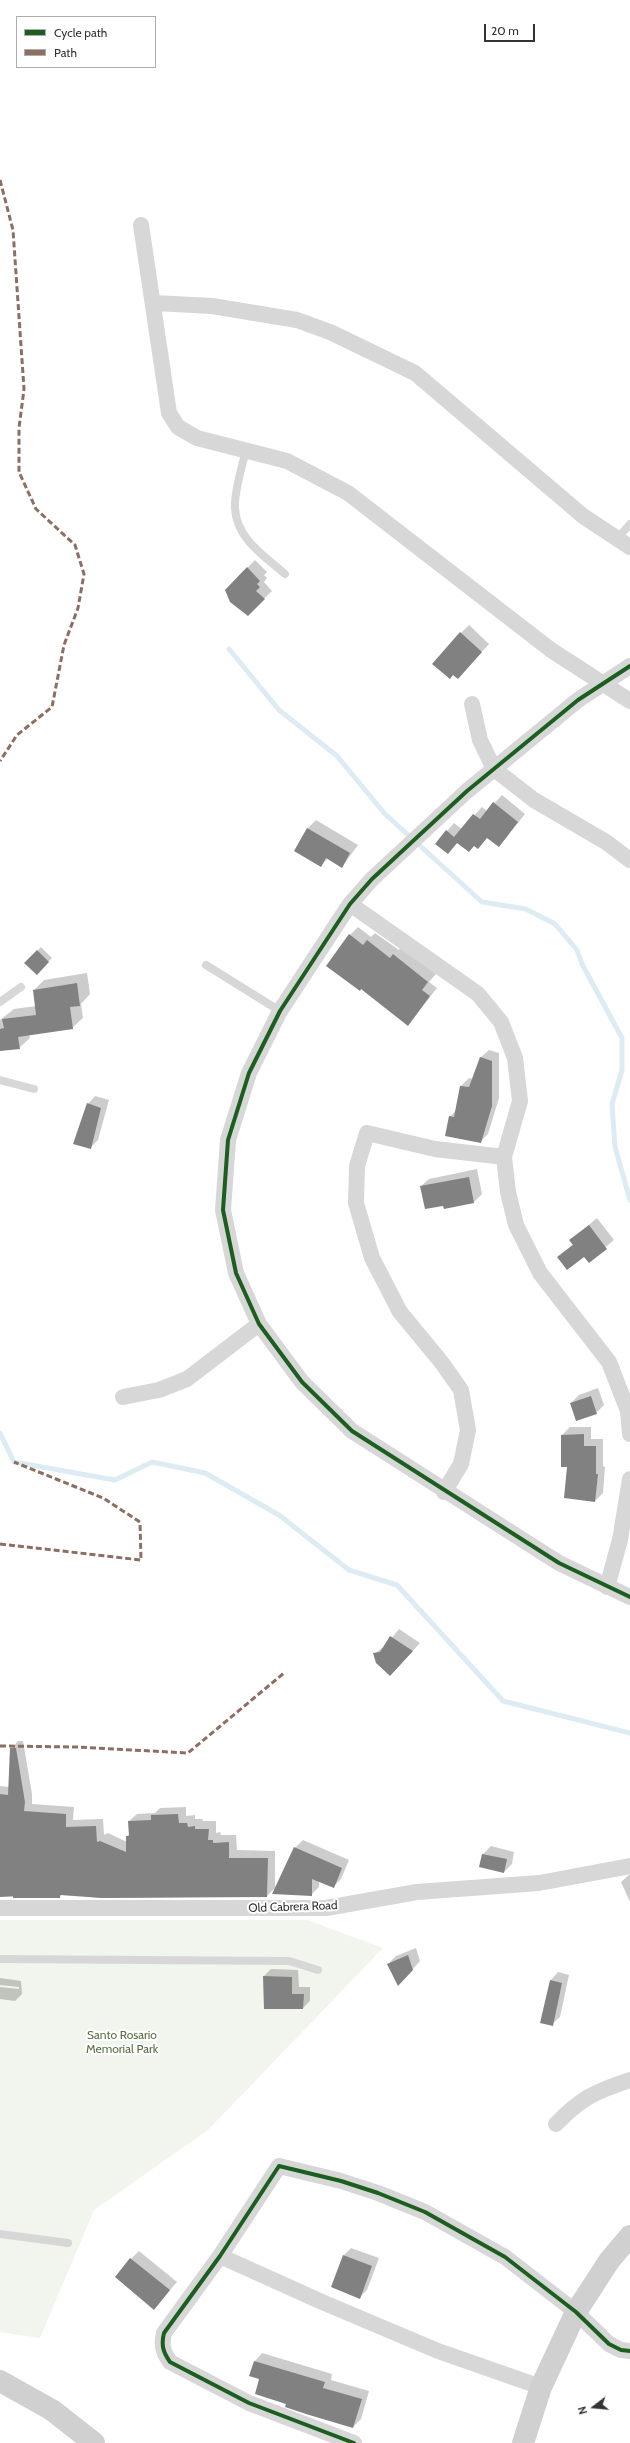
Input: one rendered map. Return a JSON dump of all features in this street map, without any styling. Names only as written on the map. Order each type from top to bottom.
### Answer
[{"type":"street","points":[[141,225],[154,303],[169,413],[178,427],[197,438],[287,461],[348,493],[551,650],[630,701]]},
{"type":"street","points":[[154,303],[212,306],[297,320],[330,332],[384,357],[414,373],[583,516],[623,543]]},
{"type":"street","points":[[630,666],[602,683],[494,769],[372,879],[350,904],[280,1011],[249,1073],[228,1140],[223,1210],[236,1273],[259,1324],[302,1382],[352,1432],[444,1492],[559,1563],[630,1597]]},
{"type":"street","points":[[472,704],[480,740],[494,769],[534,800],[606,842],[630,860]]},
{"type":"street","points":[[350,904],[478,994],[501,1022],[515,1058],[520,1101],[504,1157],[508,1192],[516,1225],[540,1273],[609,1362],[628,1411],[630,1434]]},
{"type":"street","points":[[444,1492],[461,1464],[468,1430],[461,1390],[442,1363],[400,1312],[372,1258],[356,1203],[357,1166],[367,1133],[435,1150],[504,1157]]},
{"type":"street","points":[[123,1397],[159,1390],[187,1379],[259,1324]]},
{"type":"street","points":[[607,1587],[620,1540],[630,1479]]},
{"type":"street","name":"Old Cabrera Road","points":[[0,1908],[326,1908],[417,1892],[539,1883],[630,1866]]},
{"type":"street","points":[[556,2124],[575,2104],[592,2094],[630,2080]]},
{"type":"street","points":[[354,2443],[249,2403],[170,2362],[164,2353],[162,2344],[164,2333],[220,2256],[279,2166],[341,2181],[378,2192],[425,2212],[505,2257],[576,2312],[609,2344],[621,2350],[630,2351]]},
{"type":"street","points":[[523,2443],[541,2387],[576,2312],[609,2261],[630,2236]]},
{"type":"street","points":[[220,2256],[322,2302],[431,2348],[541,2387]]},
{"type":"street","points":[[0,2381],[52,2410],[94,2443]]},
{"type":"lane","points":[[246,450],[234,507],[238,526],[249,542],[285,574]]},
{"type":"lane","points":[[623,543],[630,524]]},
{"type":"lane","points":[[206,965],[280,1011]]},
{"type":"lane","points":[[0,1002],[21,987]]},
{"type":"lane","points":[[0,1080],[34,1089]]},
{"type":"lane","points":[[0,1959],[289,1961],[318,1970]]},
{"type":"lane","points":[[0,2234],[68,2243]]},
{"type":"green space","name":"Santo Rosario Memorial Park","points":[[0,1920],[307,1920],[383,1948],[208,2130],[94,2210],[40,2338],[0,2332]]},
{"type":"building","points":[[247,567],[260,581],[257,584],[260,587],[256,591],[265,599],[248,616],[230,602],[225,590]]},
{"type":"building","points":[[460,632],[482,652],[458,679],[453,675],[450,679],[432,664]]},
{"type":"building","points":[[493,802],[518,822],[499,847],[487,838],[478,849],[474,846],[469,852],[457,843],[448,854],[435,844],[446,830],[454,837],[473,814],[480,819]]},
{"type":"building","points":[[307,828],[350,853],[342,868],[326,858],[321,867],[294,851]]},
{"type":"building","points":[[349,934],[363,945],[367,940],[390,958],[393,954],[428,982],[422,990],[430,996],[408,1026],[361,989],[360,991],[326,966]]},
{"type":"building","points":[[37,950],[49,962],[37,975],[24,963]]},
{"type":"building","points":[[77,983],[80,1006],[70,1007],[73,1029],[18,1037],[20,1049],[0,1051],[0,1029],[4,1028],[2,1019],[36,1015],[33,990]]},
{"type":"building","points":[[480,1057],[492,1061],[492,1106],[481,1143],[445,1136],[449,1116],[454,1117],[460,1086],[469,1087]]},
{"type":"building","points":[[87,1103],[101,1108],[91,1149],[73,1144]]},
{"type":"building","points":[[469,1177],[474,1203],[444,1209],[443,1206],[425,1209],[420,1186]]},
{"type":"building","points":[[589,1225],[607,1249],[589,1263],[584,1257],[567,1270],[557,1257],[573,1245],[569,1240]]},
{"type":"building","points":[[591,1396],[597,1414],[576,1421],[570,1403]]},
{"type":"building","points":[[584,1434],[584,1446],[596,1446],[596,1474],[598,1474],[595,1502],[564,1498],[567,1467],[561,1467],[561,1435]]},
{"type":"building","points":[[390,1636],[413,1651],[390,1676],[376,1663],[373,1653],[380,1652]]},
{"type":"building","points":[[10,1748],[16,1748],[25,1802],[24,1811],[66,1814],[66,1827],[96,1826],[97,1842],[100,1841],[126,1852],[126,1836],[129,1836],[128,1821],[151,1820],[151,1815],[178,1814],[179,1823],[187,1823],[188,1827],[195,1826],[195,1829],[209,1829],[208,1840],[213,1840],[213,1843],[229,1842],[229,1858],[268,1858],[267,1897],[102,1898],[60,1895],[60,1898],[13,1898],[13,1896],[0,1897],[0,1794],[8,1795]]},
{"type":"building","points":[[294,1847],[342,1868],[334,1888],[312,1879],[312,1896],[272,1894]]},
{"type":"building","points":[[482,1854],[507,1859],[504,1873],[479,1867]]},
{"type":"building","points":[[408,1955],[413,1970],[398,1986],[387,1964]]},
{"type":"building","points":[[263,1976],[292,1977],[292,1994],[304,1994],[303,2009],[264,2009]]},
{"type":"building","points":[[550,1980],[562,1983],[553,2026],[540,2023]]},
{"type":"building","points":[[343,2255],[372,2266],[360,2299],[331,2287]]},
{"type":"building","points":[[130,2258],[170,2290],[154,2310],[115,2277]]},
{"type":"building","points":[[254,2361],[325,2382],[323,2388],[362,2399],[353,2428],[285,2407],[286,2404],[255,2394],[259,2379],[249,2376]]},
{"type":"waterway","points":[[229,649],[279,710],[337,756],[385,814],[482,902],[526,909],[555,924],[577,950],[582,964],[622,1038],[622,1070],[612,1104],[615,1147],[630,1200]]},
{"type":"waterway","points":[[0,1433],[14,1462],[115,1480],[152,1462],[205,1473],[279,1515],[349,1570],[397,1585],[503,1701],[630,1733]]},
{"type":"marked path","points":[[0,180],[13,230],[24,389],[19,428],[19,472],[36,509],[75,545],[84,574],[78,608],[64,645],[52,707],[17,735],[0,761]]},
{"type":"marked path","points":[[0,1544],[141,1560],[140,1522],[103,1498],[14,1462]]},
{"type":"marked path","points":[[0,1746],[77,1747],[188,1753],[284,1673]]},
{"type":"cycle path","points":[[630,666],[578,700],[467,791],[372,879],[350,904],[280,1011],[249,1073],[228,1140],[223,1210],[236,1273],[259,1324],[302,1382],[352,1431],[559,1563],[630,1597]]},
{"type":"cycle path","points":[[354,2443],[249,2403],[170,2362],[163,2348],[164,2333],[220,2256],[279,2166],[341,2181],[378,2193],[425,2212],[505,2257],[576,2312],[609,2344],[621,2350],[630,2351]]}]
